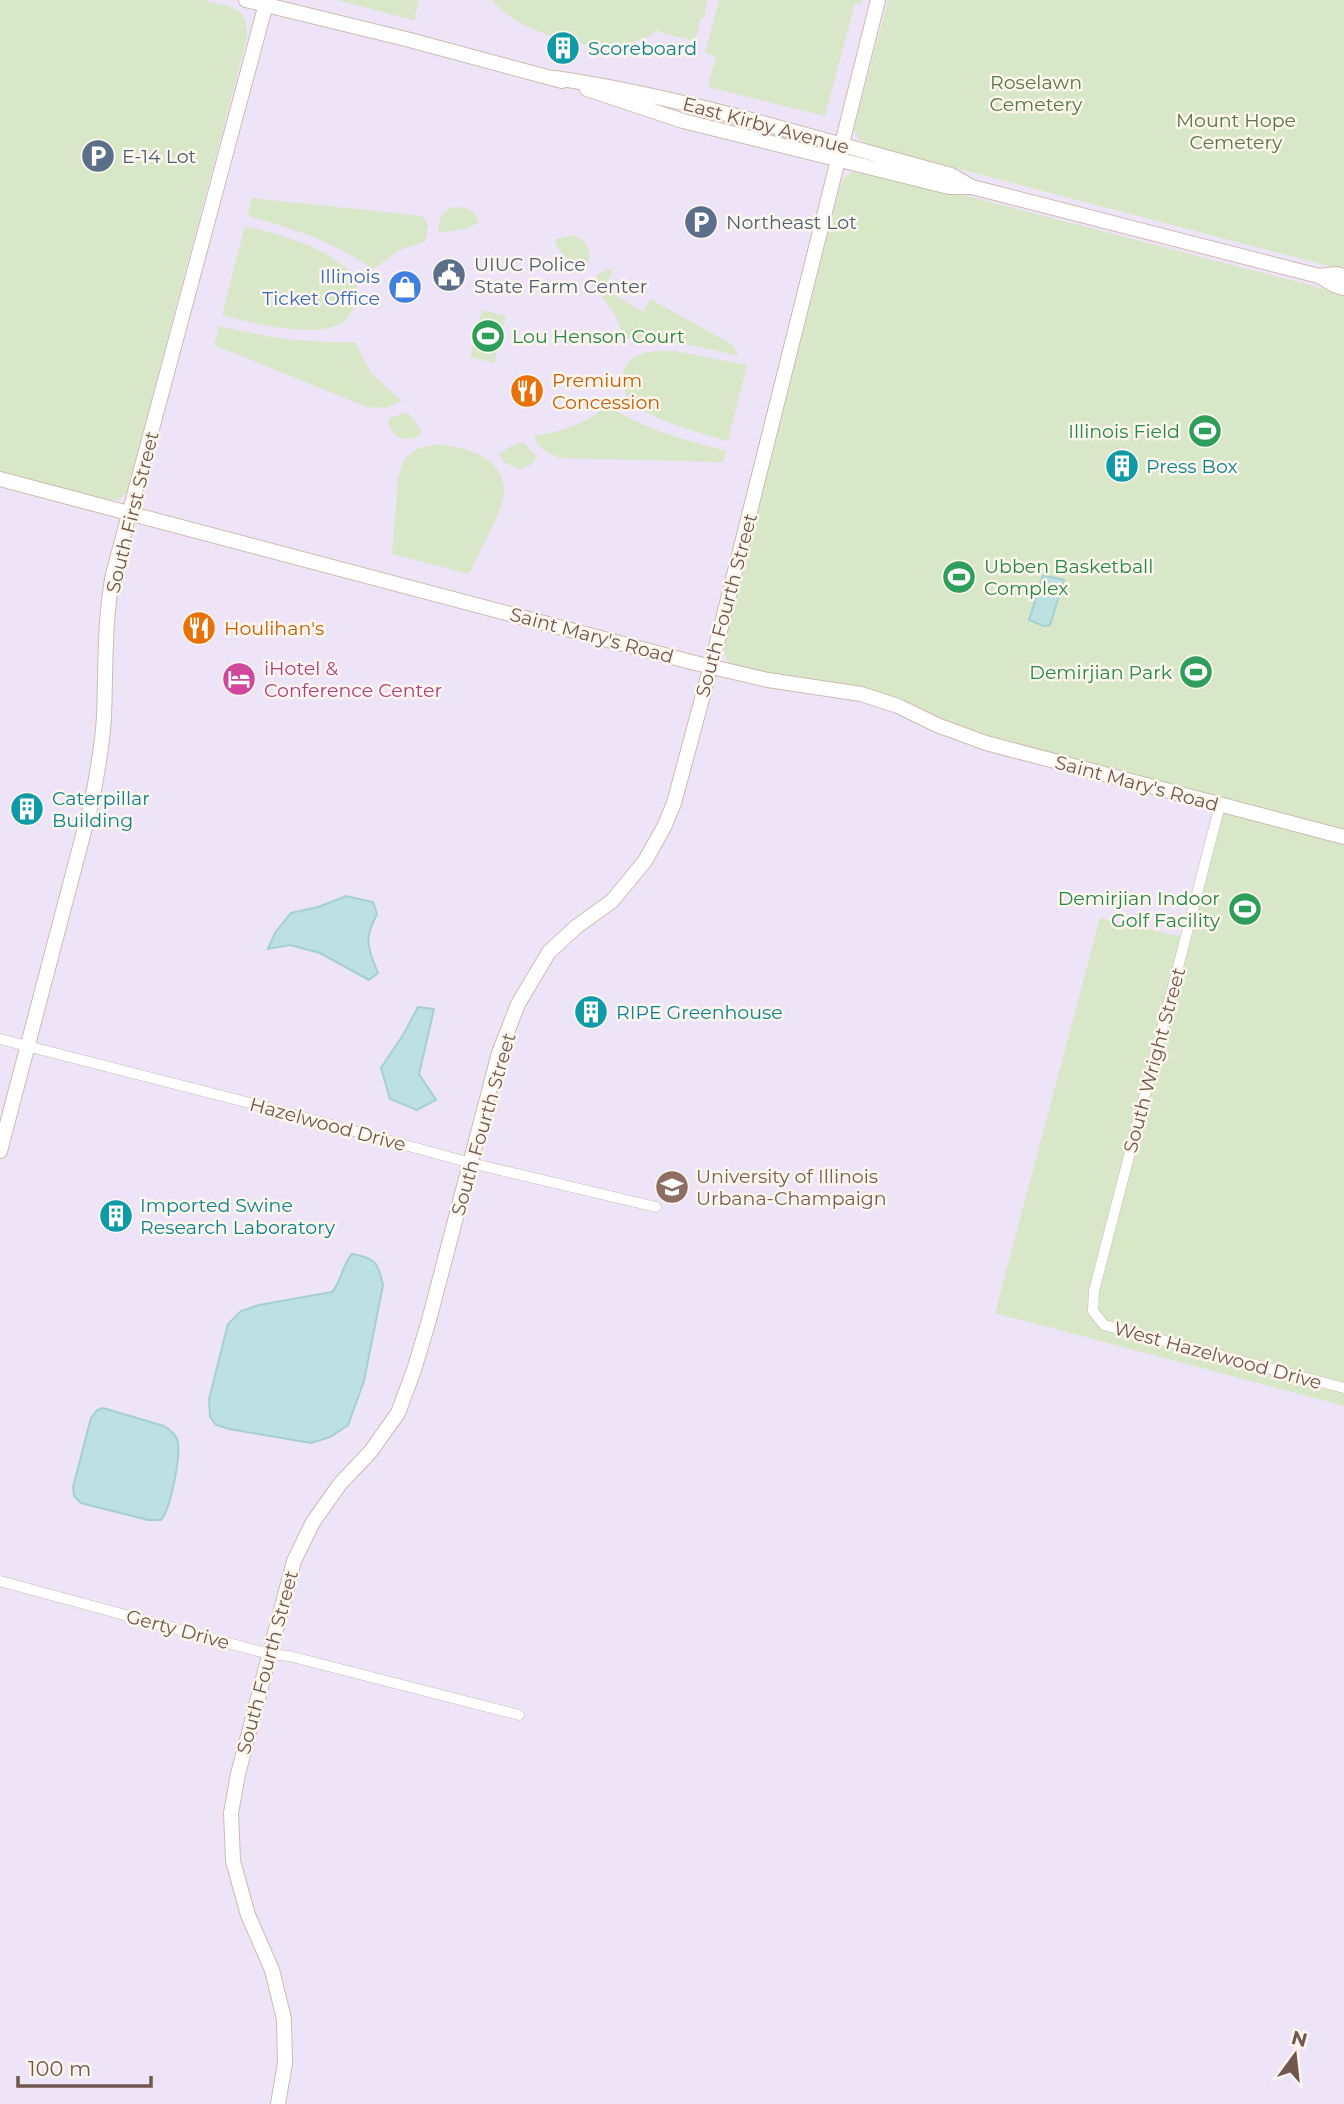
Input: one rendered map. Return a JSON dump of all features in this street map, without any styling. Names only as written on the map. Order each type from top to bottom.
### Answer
[{"type":"street","name":"East Kirby Avenue","points":[[246,0],[267,3],[555,78],[683,121],[951,175],[972,187],[1319,276],[1344,288]]},
{"type":"street","name":"South Fourth Street","points":[[278,2104],[285,2063],[284,2019],[272,1970],[248,1915],[233,1861],[231,1812],[238,1774],[294,1561],[313,1522],[398,1413],[429,1321],[499,1053],[518,1004],[550,952],[612,901],[645,861],[674,803],[878,0]]},
{"type":"street","name":"South First Street","points":[[0,1151],[92,801],[104,717],[105,643],[110,590],[267,3]]},
{"type":"street","name":"East Kirby Avenue","points":[[1319,276],[1344,276]]},
{"type":"street","name":"Saint Mary's Road","points":[[0,479],[710,666],[768,680],[861,694],[898,706],[937,725],[986,743],[1344,837]]},
{"type":"street","name":"South Wright Street","points":[[1095,1316],[1092,1301],[1107,1235],[1220,805]]},
{"type":"street","name":"Hazelwood Drive","points":[[0,1039],[471,1163],[656,1208]]},
{"type":"street","name":"West Hazelwood Drive","points":[[1095,1316],[1104,1325],[1344,1388]]},
{"type":"street","name":"Gerty Drive","points":[[0,1581],[269,1654],[289,1656],[519,1715]]},
{"type":"shaded area","name":"University of Illinois Urbana-Champaign","points":[[0,0],[888,0],[854,129],[867,145],[1344,270],[1344,2104],[0,2104]]},
{"type":"green space","name":"E-14 Lot","points":[[0,0],[203,0],[236,9],[241,13],[247,27],[247,38],[127,491],[119,500],[102,499],[0,472]]},
{"type":"green space","points":[[337,0],[419,0],[414,20]]},
{"type":"green space","points":[[492,0],[707,0],[704,18],[701,17],[695,41],[659,32],[659,29],[642,39],[621,45],[597,45],[548,35],[506,14]]},
{"type":"green space","points":[[719,0],[862,0],[861,4],[855,3],[825,116],[708,87],[716,56],[705,53]]},
{"type":"green space","points":[[888,0],[1344,0],[1344,270],[867,145],[858,138],[854,129]]},
{"type":"green space","points":[[853,172],[944,190],[1344,294],[1344,832],[1058,758],[732,664],[726,659],[723,643],[839,190],[844,178]]},
{"type":"green space","points":[[252,198],[422,216],[428,224],[426,241],[400,250],[373,269],[313,237],[248,216]]},
{"type":"green space","points":[[456,207],[471,210],[479,223],[464,229],[439,233],[442,216],[447,210]]},
{"type":"green space","points":[[245,226],[312,247],[348,270],[355,280],[357,291],[348,318],[332,327],[301,330],[222,315]]},
{"type":"green space","points":[[572,235],[588,248],[588,264],[583,271],[568,260],[556,245],[556,239]]},
{"type":"green space","points":[[608,269],[613,270],[608,281],[610,292],[643,312],[650,299],[733,345],[739,356],[668,341],[624,339],[615,314],[597,286],[597,275]]},
{"type":"green space","name":"Lou Henson Court","points":[[482,310],[506,316],[494,363],[470,357]]},
{"type":"green space","points":[[219,326],[287,339],[355,342],[371,373],[402,401],[385,408],[367,407],[214,345]]},
{"type":"green space","points":[[674,351],[747,365],[728,441],[661,419],[636,406],[627,396],[623,374],[629,361],[640,354]]},
{"type":"green space","points":[[607,405],[649,427],[726,451],[723,462],[559,458],[544,450],[534,436],[573,426]]},
{"type":"green space","points":[[403,413],[409,414],[421,430],[420,435],[405,439],[393,432],[388,421]]},
{"type":"green space","points":[[522,442],[537,457],[531,465],[520,469],[505,463],[499,454]]},
{"type":"green space","points":[[435,445],[459,448],[481,456],[491,462],[503,481],[504,493],[500,510],[469,574],[392,554],[398,479],[404,459],[419,448]]},
{"type":"green space","points":[[1225,813],[1344,842],[1344,1406],[995,1313],[1100,918],[1191,939],[1221,817]]},
{"type":"water","points":[[1043,575],[1064,580],[1050,625],[1044,626],[1029,620]]},
{"type":"water","points":[[346,896],[373,902],[377,914],[368,944],[378,973],[369,980],[320,953],[290,945],[268,949],[275,933],[291,913],[318,907]]},
{"type":"water","points":[[418,1007],[434,1009],[419,1074],[436,1100],[417,1110],[390,1099],[381,1068]]},
{"type":"water","points":[[352,1254],[374,1262],[383,1285],[364,1381],[348,1425],[330,1437],[311,1443],[216,1425],[210,1417],[209,1399],[228,1324],[241,1311],[259,1305],[332,1292]]},
{"type":"water","points":[[103,1408],[164,1426],[176,1438],[178,1460],[174,1483],[161,1520],[148,1520],[81,1503],[74,1496],[73,1487],[91,1418],[97,1410]]},
{"type":"place","name":"Scoreboard","points":[[563,48]]},
{"type":"place","name":"E-14 Lot","points":[[98,156]]},
{"type":"place","name":"Northeast Lot","points":[[701,222]]},
{"type":"place","name":"UIUC Police State Farm Center","points":[[449,275]]},
{"type":"place","name":"Illinois Ticket Office","points":[[405,287]]},
{"type":"place","name":"Lou Henson Court","points":[[488,336]]},
{"type":"place","name":"Premium Concession","points":[[527,391]]},
{"type":"place","name":"Illinois Field","points":[[1205,431]]},
{"type":"place","name":"Press Box","points":[[1122,466]]},
{"type":"place","name":"Ubben Basketball Complex","points":[[959,577]]},
{"type":"place","name":"Houlihan's","points":[[199,628]]},
{"type":"place","name":"Demirjian Park","points":[[1196,672]]},
{"type":"place","name":"iHotel & Conference Center","points":[[239,679]]},
{"type":"place","name":"Caterpillar Building","points":[[27,809]]},
{"type":"place","name":"Demirjian Indoor Golf Facility","points":[[1245,909]]},
{"type":"place","name":"RIPE Greenhouse","points":[[591,1012]]},
{"type":"place","name":"University of Illinois Urbana-Champaign","points":[[672,1187]]},
{"type":"place","name":"Imported Swine Research Laboratory","points":[[116,1216]]},
{"type":"park label","name":"Roselawn Cemetery","points":[[1036,93]]},
{"type":"park label","name":"Mount Hope Cemetery","points":[[1236,131]]}]
